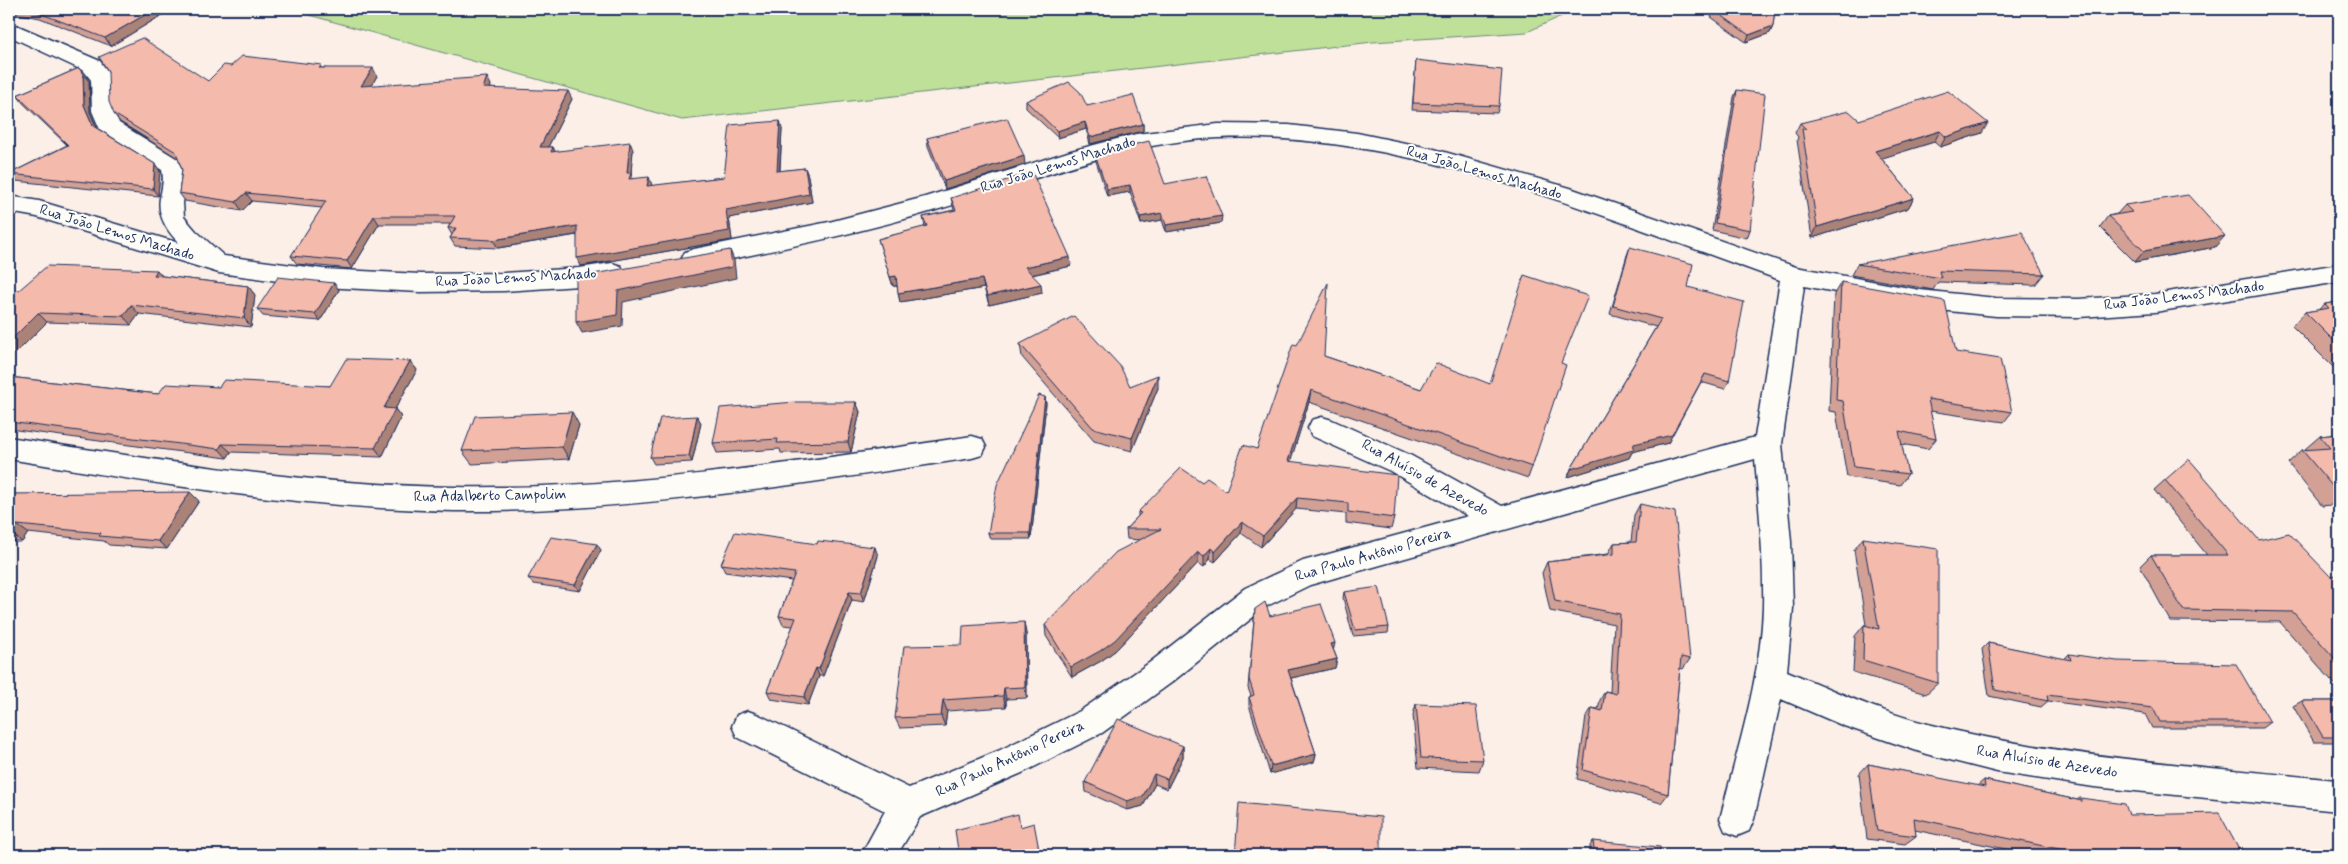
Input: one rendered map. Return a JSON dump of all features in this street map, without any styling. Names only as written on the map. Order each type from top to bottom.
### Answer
[{"type":"street","points":[[9,28],[92,66],[102,79],[103,111],[109,127],[173,166],[177,178],[171,208],[174,223],[219,264]]},
{"type":"street","name":"Rua João Lemos Machado","points":[[675,262],[829,230],[930,204],[1079,156],[1136,140],[1218,132],[1289,132],[1357,140],[1434,156],[1562,194],[1793,275],[1920,299],[1996,307],[2079,308],[2154,303],[2339,273]]},
{"type":"street","name":"Rua João Lemos Machado","points":[[9,204],[38,209],[219,264],[323,278],[420,283],[504,282],[580,277],[637,268]]},
{"type":"street","points":[[1737,819],[1770,679],[1778,608],[1776,542],[1768,444],[1793,275]]},
{"type":"street","name":"Rua Aluísio de Azevedo","points":[[1322,428],[1400,462],[1499,519]]},
{"type":"street","name":"Rua Paulo Antônio Pereira","points":[[908,805],[1010,762],[1091,722],[1160,673],[1256,597],[1303,574],[1768,444]]},
{"type":"street","name":"Rua Adalberto Campolim","points":[[9,448],[273,487],[352,495],[455,499],[551,496],[672,488],[788,475],[972,447]]},
{"type":"street","name":"Rua Aluísio de Azevedo","points":[[1770,679],[1856,715],[1926,739],[1998,756],[2094,771],[2336,796]]},
{"type":"street","points":[[748,726],[908,805],[878,855]]},
{"type":"green space","points":[[288,9],[1577,9],[1527,32],[1373,42],[682,120]]},
{"type":"building","points":[[22,9],[155,9],[105,38],[34,11]]},
{"type":"building","points":[[1775,9],[1773,26],[1749,35],[1714,10]]},
{"type":"building","points":[[142,38],[208,81],[224,65],[231,66],[242,56],[322,65],[319,68],[373,68],[361,86],[487,77],[483,88],[568,91],[540,147],[553,147],[551,152],[630,142],[627,173],[631,173],[629,179],[649,177],[647,186],[724,177],[730,125],[780,121],[777,171],[805,168],[809,194],[726,210],[729,231],[577,258],[577,226],[493,240],[450,238],[456,228],[448,228],[455,216],[374,216],[347,261],[291,256],[326,201],[246,193],[236,202],[179,193],[182,170],[176,152],[114,114],[109,102],[108,71],[99,57]]},
{"type":"building","points":[[1416,60],[1502,70],[1499,106],[1413,103]]},
{"type":"building","points":[[79,68],[83,74],[84,105],[93,126],[155,164],[153,189],[9,174],[68,145],[17,95]]},
{"type":"building","points":[[1069,82],[1080,92],[1087,106],[1133,95],[1143,124],[1090,137],[1085,122],[1057,131],[1026,101]]},
{"type":"building","points":[[1737,90],[1765,94],[1750,230],[1715,223]]},
{"type":"building","points":[[1948,91],[1988,123],[1946,137],[1940,131],[1875,151],[1914,198],[1817,227],[1802,129],[1806,129],[1800,123],[1849,111],[1859,120]]},
{"type":"building","points":[[1007,118],[1024,156],[944,181],[927,138]]},
{"type":"building","points":[[1149,141],[1165,184],[1206,176],[1222,216],[1166,225],[1162,213],[1140,217],[1130,185],[1107,189],[1095,154]]},
{"type":"building","points":[[1032,172],[1070,257],[1025,267],[1041,284],[987,296],[982,279],[898,293],[896,276],[890,277],[878,239],[927,226],[923,217],[956,210],[951,198]]},
{"type":"building","points":[[2188,195],[2225,236],[2144,251],[2108,216],[2132,212],[2125,205]]},
{"type":"building","points":[[2022,232],[2044,274],[1939,271],[1941,278],[1857,264]]},
{"type":"building","points":[[1630,247],[1693,264],[1688,287],[1744,302],[1729,381],[1705,374],[1672,435],[1634,444],[1633,450],[1571,469],[1661,319],[1613,306]]},
{"type":"building","points":[[730,250],[732,267],[618,291],[617,315],[576,322],[576,277]]},
{"type":"building","points":[[47,266],[157,270],[154,275],[248,286],[244,318],[131,305],[123,316],[38,313],[9,342],[9,295],[14,289],[19,290]]},
{"type":"building","points":[[1524,275],[1588,296],[1561,363],[1566,365],[1532,467],[1311,390],[1288,461],[1397,475],[1394,518],[1348,512],[1348,503],[1297,498],[1263,536],[1242,522],[1215,552],[1211,548],[1204,556],[1198,552],[1115,640],[1100,651],[1071,667],[1045,625],[1116,552],[1161,529],[1126,529],[1141,513],[1138,512],[1181,468],[1202,482],[1207,478],[1226,491],[1243,445],[1257,449],[1293,344],[1297,345],[1328,283],[1324,356],[1421,389],[1436,363],[1490,384]]},
{"type":"building","points":[[278,277],[334,283],[315,314],[257,309]]},
{"type":"building","points":[[1841,282],[1945,301],[1956,352],[2000,359],[2012,412],[1928,399],[1936,439],[1899,431],[1908,474],[1854,467],[1843,401],[1836,400]]},
{"type":"building","points":[[2339,302],[2339,346],[2305,312],[2329,308],[2325,304]]},
{"type":"building","points":[[1074,316],[1120,366],[1130,386],[1158,375],[1132,438],[1093,428],[1020,344]]},
{"type":"building","points":[[346,359],[410,361],[384,408],[395,409],[375,448],[222,444],[219,449],[9,422],[9,377],[158,394],[166,384],[219,387],[224,380],[330,386]]},
{"type":"building","points":[[1039,395],[1045,397],[1030,533],[988,533],[997,485]]},
{"type":"building","points":[[796,402],[856,402],[848,442],[777,443],[778,439],[713,443],[720,408]]},
{"type":"building","points":[[572,412],[562,447],[462,451],[475,416]]},
{"type":"building","points":[[697,416],[689,456],[650,457],[660,418]]},
{"type":"building","points":[[2339,434],[2338,493],[2302,450],[2330,448],[2320,436]]},
{"type":"building","points":[[2189,459],[2259,540],[2289,533],[2330,576],[2339,575],[2339,663],[2293,612],[2183,610],[2151,555],[2228,555],[2165,480]]},
{"type":"building","points":[[190,492],[158,541],[99,536],[101,533],[17,525],[9,533],[9,494]]},
{"type":"building","points":[[1640,504],[1675,512],[1690,659],[1681,657],[1668,794],[1583,770],[1592,708],[1602,711],[1605,691],[1616,694],[1620,614],[1555,601],[1547,562],[1614,554],[1614,543],[1636,542]]},
{"type":"building","points":[[735,532],[817,544],[818,541],[875,547],[861,593],[849,592],[819,669],[816,668],[804,697],[767,691],[796,618],[779,616],[795,573],[721,564]]},
{"type":"building","points":[[551,537],[597,544],[575,585],[528,578]]},
{"type":"building","points":[[1863,538],[1938,549],[1938,683],[1863,660],[1864,625],[1879,629]]},
{"type":"building","points":[[1379,587],[1389,627],[1355,630],[1344,592]]},
{"type":"building","points":[[1265,602],[1270,616],[1321,604],[1335,643],[1331,644],[1337,659],[1288,670],[1316,754],[1271,766],[1249,697],[1254,695],[1249,679],[1255,609]]},
{"type":"building","points":[[1024,622],[1025,687],[1004,688],[1003,696],[943,700],[941,716],[895,718],[904,646],[962,645],[963,626]]},
{"type":"building","points":[[1988,643],[2071,660],[2069,654],[2117,661],[2236,664],[2270,722],[2160,722],[2153,708],[2047,695],[2048,701],[1995,690]]},
{"type":"building","points":[[2302,701],[2339,701],[2339,737],[2323,737]]},
{"type":"building","points":[[1416,704],[1476,706],[1483,760],[1421,758]]},
{"type":"building","points":[[1118,719],[1183,746],[1167,779],[1154,774],[1143,796],[1127,801],[1085,782]]},
{"type":"building","points":[[1868,764],[1985,787],[1984,780],[2082,801],[2080,798],[2125,804],[2129,815],[2219,813],[2242,855],[2098,855],[2048,847],[1914,818],[1916,836],[1877,831]]},
{"type":"building","points":[[1239,803],[1381,817],[1381,855],[1235,855]]},
{"type":"building","points":[[1018,814],[1020,827],[1034,823],[1040,855],[935,855],[958,850],[955,830]]},
{"type":"building","points":[[1593,841],[1660,847],[1661,855],[1595,855]]},
{"type":"building","points":[[1831,848],[1883,855],[1833,855]]}]
